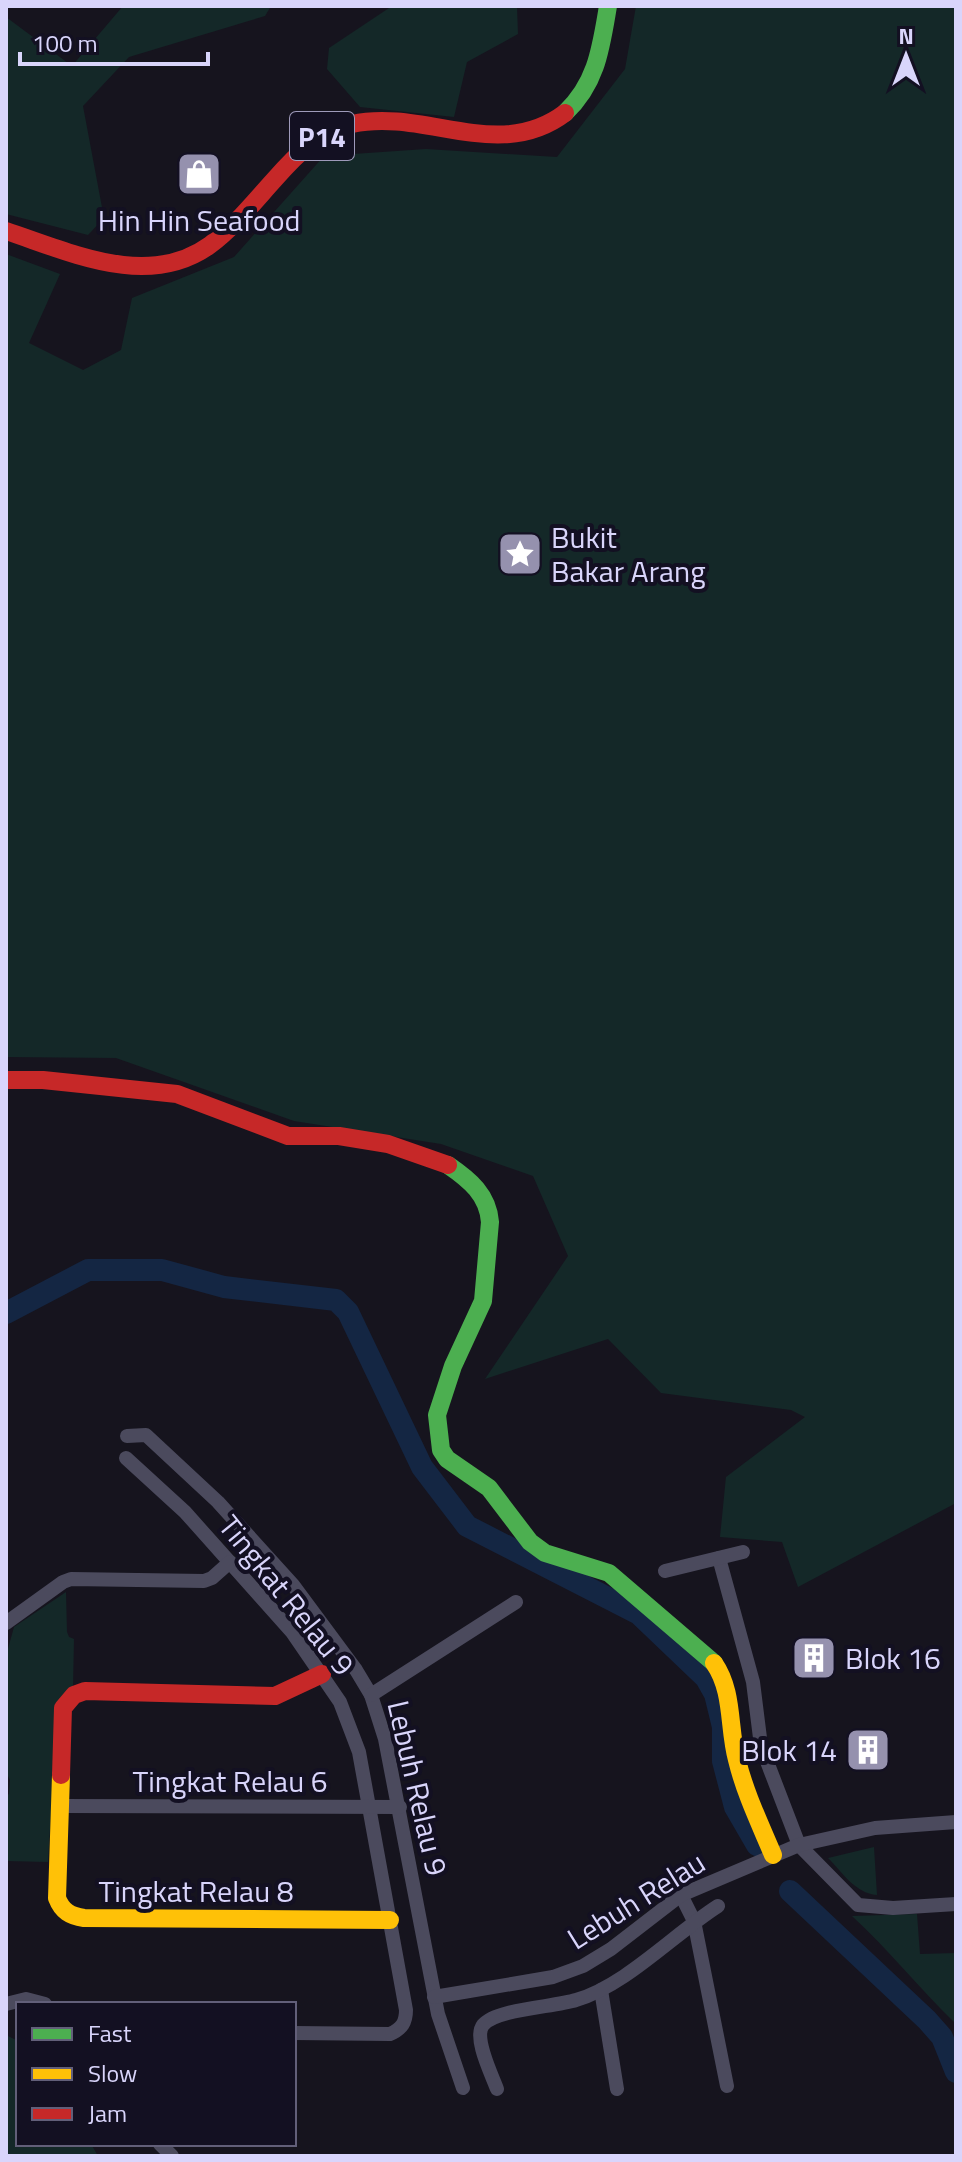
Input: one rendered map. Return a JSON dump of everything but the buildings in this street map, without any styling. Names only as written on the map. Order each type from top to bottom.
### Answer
[{"type":"street","name":"P14","points":[[6,231],[119,264],[149,268],[171,265],[200,252],[222,235],[300,152],[340,127],[403,122],[490,136],[529,133],[558,120],[583,94],[594,75],[608,6]]},
{"type":"street","points":[[6,1080],[43,1080],[177,1094],[288,1136],[339,1136],[388,1144],[443,1162],[483,1195],[490,1222],[483,1301],[453,1366],[437,1415],[441,1450],[447,1459],[471,1478],[489,1488],[530,1542],[545,1553],[609,1573],[715,1663],[724,1675],[728,1689],[734,1748],[742,1778],[773,1855]]},
{"type":"street","name":"Lebuh Relau 9","points":[[127,1436],[146,1435],[218,1502],[293,1585],[371,1695],[383,1727],[400,1807],[434,1997],[463,2088]]},
{"type":"street","name":"Tingkat Relau 9","points":[[126,1458],[185,1512],[292,1632],[340,1702],[359,1752],[406,2010],[402,2026],[390,2034],[296,2033]]},
{"type":"street","points":[[665,1571],[743,1552]]},
{"type":"street","points":[[719,1558],[753,1682],[761,1746],[799,1845],[858,1905],[893,1908],[956,1904]]},
{"type":"street","points":[[6,1623],[71,1579],[204,1581],[230,1562]]},
{"type":"street","points":[[371,1695],[516,1602]]},
{"type":"street","points":[[60,1806],[63,1708],[74,1695],[85,1691],[275,1696],[322,1674]]},
{"type":"street","name":"Tingkat Relau 6","points":[[60,1806],[400,1807]]},
{"type":"street","name":"Tingkat Relau 8","points":[[60,1806],[57,1898],[60,1908],[69,1915],[84,1918],[390,1920]]},
{"type":"street","name":"Lebuh Relau","points":[[434,1997],[553,1977],[583,1966],[611,1949],[681,1895],[799,1845],[875,1828],[956,1822]]},
{"type":"street","points":[[681,1895],[694,1921],[727,2086]]},
{"type":"street","points":[[497,2089],[480,2039],[484,2025],[493,2016],[563,2003],[601,1990],[718,1906]]},
{"type":"street","points":[[601,1990],[617,2089]]},
{"type":"street","points":[[6,2004],[26,1999],[37,2002]]},
{"type":"green space","points":[[123,6],[271,6],[265,16],[129,57],[83,106],[104,218],[88,235],[6,214],[6,17],[72,66]]},
{"type":"green space","points":[[392,6],[517,6],[518,34],[467,62],[454,117],[360,107],[327,69],[329,48]]},
{"type":"green space","points":[[636,6],[956,6],[956,1503],[798,1587],[782,1542],[720,1537],[726,1477],[805,1417],[791,1410],[661,1393],[608,1339],[485,1379],[568,1256],[533,1176],[441,1144],[294,1121],[116,1058],[6,1057],[6,254],[60,274],[29,343],[83,370],[121,350],[132,298],[234,257],[324,156],[426,149],[557,157],[625,69]]},
{"type":"green space","points":[[66,1592],[67,1632],[74,1639],[73,1688],[55,1747],[48,1862],[6,1861],[6,1796],[9,1794],[10,1780],[6,1772],[6,1656],[14,1627]]},
{"type":"green space","points":[[874,1847],[877,1895],[856,1886],[828,1858]]},
{"type":"green space","points":[[917,1914],[920,1954],[956,1953],[956,2024],[852,1916]]},
{"type":"green space","points":[[6,2035],[16,2040],[16,2146],[92,2146],[98,2156],[6,2156]]},
{"type":"waterway","points":[[6,1313],[88,1270],[162,1270],[224,1287],[336,1300],[348,1312],[422,1467],[467,1526],[639,1614],[706,1678],[715,1694],[723,1727],[723,1761],[735,1807],[757,1845]]},
{"type":"waterway","points":[[790,1891],[927,2020],[942,2037],[956,2072]]},
{"type":"traffic: fast","points":[[565,113],[591,77],[600,50],[608,6]]},
{"type":"traffic: fast","points":[[448,1165],[464,1176],[482,1196],[490,1222],[483,1301],[453,1366],[437,1415],[441,1450],[447,1459],[489,1488],[530,1542],[545,1553],[609,1573],[714,1663]]},
{"type":"traffic: slow","points":[[714,1663],[728,1698],[740,1772],[773,1855]]},
{"type":"traffic: slow","points":[[61,1775],[57,1898],[64,1910],[71,1914],[84,1918],[390,1920]]},
{"type":"traffic: jam","points":[[6,231],[109,263],[161,265],[186,258],[210,245],[236,222],[300,153],[340,127],[379,121],[488,134],[514,134],[540,127],[565,113]]},
{"type":"traffic: jam","points":[[6,1080],[43,1080],[177,1094],[288,1136],[339,1136],[388,1144],[448,1165]]},
{"type":"traffic: jam","points":[[61,1775],[63,1708],[74,1695],[85,1691],[275,1696],[322,1674]]},
{"type":"place","name":"Hin Hin Seafood","points":[[199,174]]},
{"type":"place","name":"Bukit Bakar Arang","points":[[520,554]]},
{"type":"place","name":"Blok 16","points":[[814,1658]]},
{"type":"place","name":"Blok 14","points":[[868,1750]]}]
